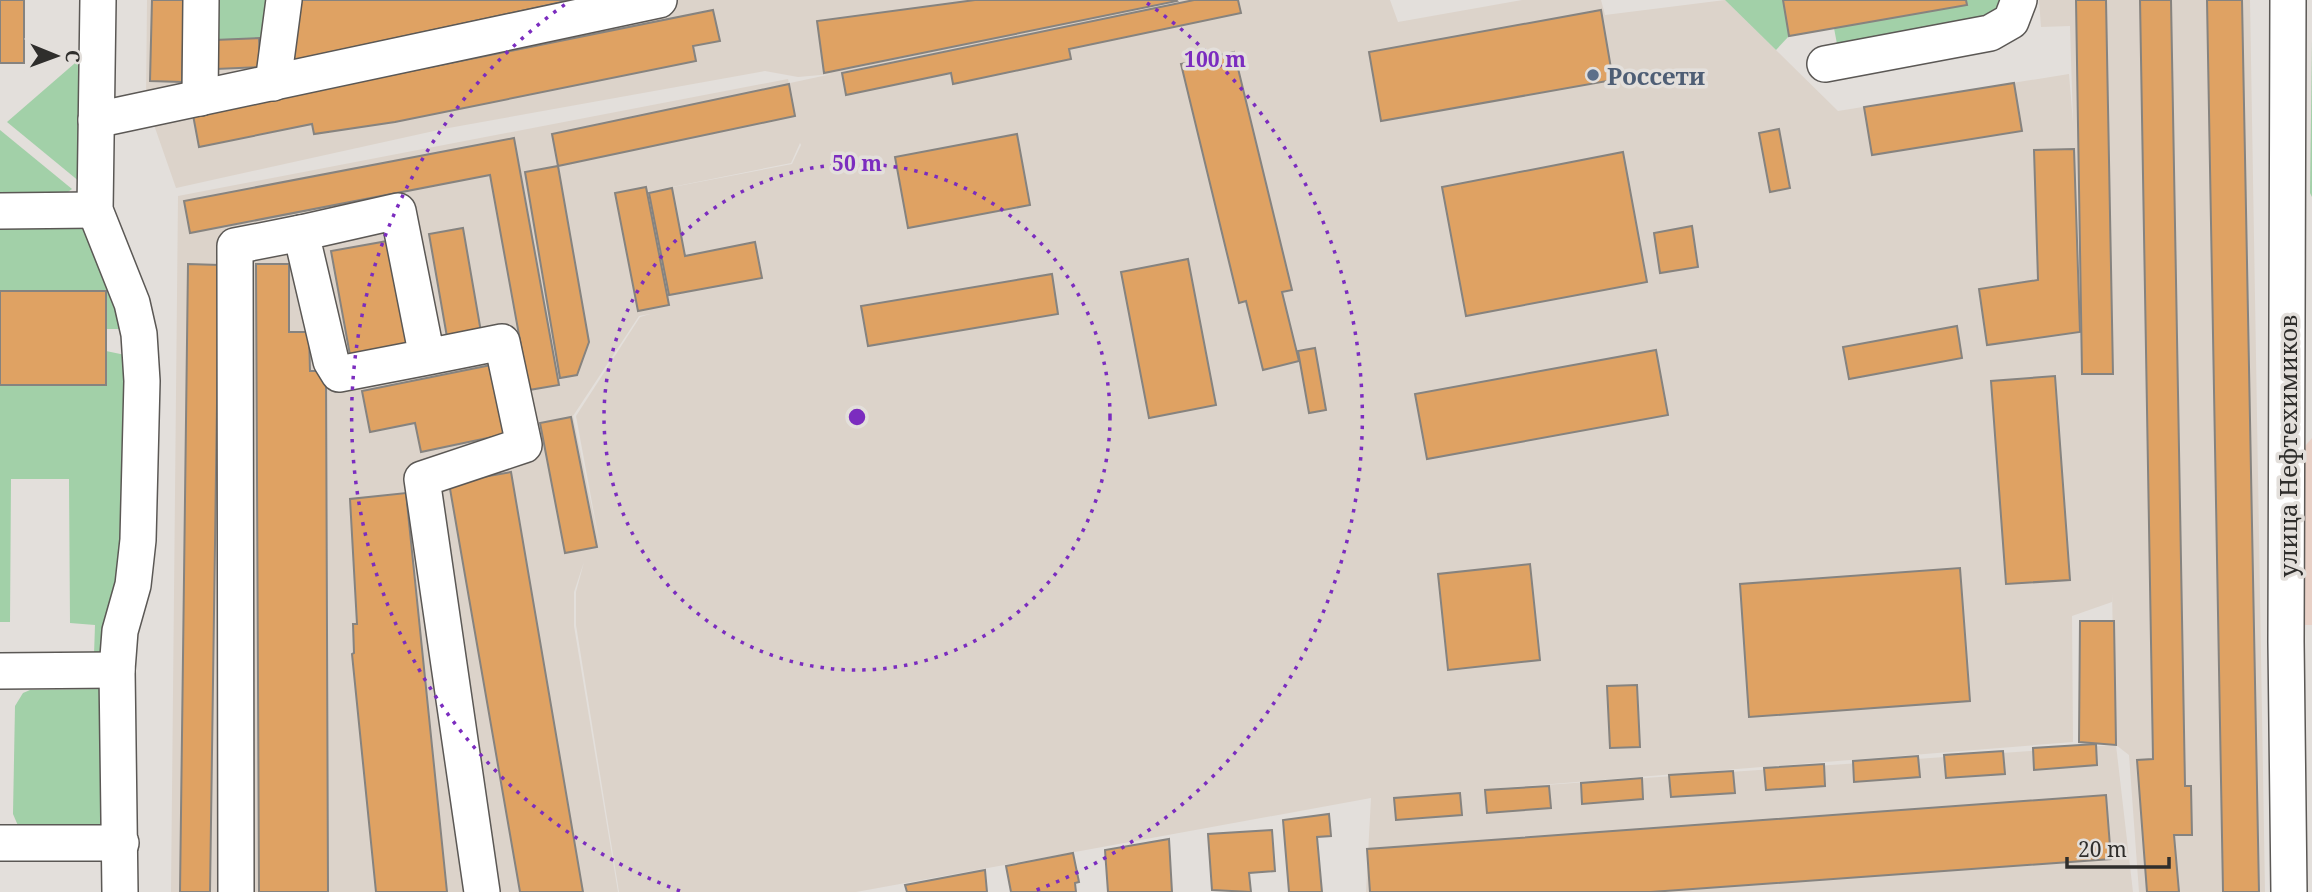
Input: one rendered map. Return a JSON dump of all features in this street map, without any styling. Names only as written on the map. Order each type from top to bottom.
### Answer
[{"type":"street","points":[[98,0],[95,210],[132,303],[139,334],[142,381],[138,540],[133,585],[120,631],[117,670],[120,892]]},
{"type":"street","points":[[200,98],[201,0]]},
{"type":"street","points":[[273,82],[284,0]]},
{"type":"street","points":[[96,120],[659,0]]},
{"type":"street","points":[[1825,64],[1990,33],[2011,21],[2019,0]]},
{"type":"street","name":"улица Нефтехимиков","points":[[2288,0],[2300,237],[2299,643],[2289,892]]},
{"type":"street","points":[[0,211],[95,210]]},
{"type":"street","points":[[236,892],[235,246],[398,211],[427,357]]},
{"type":"street","points":[[301,233],[331,361],[338,374],[502,342],[524,444],[422,479],[482,892]]},
{"type":"street","points":[[0,671],[117,670]]},
{"type":"street","points":[[0,842],[121,843]]},
{"type":"shaded area","points":[[147,0],[1390,0],[1398,22],[1522,0],[1601,0],[1605,15],[1725,0],[1838,111],[2069,74],[2073,123],[2070,26],[2041,27],[2039,0],[2250,0],[2265,892],[2139,892],[2129,755],[2116,745],[2133,892],[1366,892],[1371,798],[856,892],[619,892],[576,625],[576,592],[584,562],[574,592],[574,626],[618,892],[171,892],[178,196],[788,79],[795,110],[790,83],[832,74],[798,77],[765,71],[443,129],[176,188],[146,102]],"holes":[[[800,143],[792,164],[647,192],[791,163]],[[650,314],[640,317],[576,416],[600,546],[573,416],[639,316]],[[2112,591],[2115,745],[1490,789],[2073,742],[2072,616],[2112,602]]]},
{"type":"shaded area","points":[[2312,438],[2312,625],[2303,625],[2302,459],[2306,445]]},
{"type":"green space","points":[[217,0],[278,0],[260,67],[259,38],[215,40]]},
{"type":"green space","points":[[1725,0],[1783,0],[1789,36],[1776,50]]},
{"type":"green space","points":[[1966,0],[2009,0],[1993,18],[1837,44],[1834,28],[1966,5]]},
{"type":"green space","points":[[2312,40],[2312,197],[2310,193]]},
{"type":"green space","points":[[82,57],[80,182],[7,122]]},
{"type":"green space","points":[[0,130],[72,189],[65,194],[0,196]]},
{"type":"green space","points":[[95,226],[125,329],[107,329],[106,291],[0,291],[0,229]]},
{"type":"green space","points":[[106,351],[130,356],[132,532],[102,654],[94,655],[95,625],[70,623],[69,479],[11,479],[10,622],[0,622],[0,385],[106,385]]},
{"type":"green space","points":[[99,689],[105,694],[103,823],[98,828],[19,828],[13,814],[15,706],[23,693],[30,690]]},
{"type":"building","points":[[0,0],[24,0],[24,63],[0,63]]},
{"type":"building","points":[[152,0],[184,0],[182,82],[150,81]]},
{"type":"building","points":[[299,0],[571,0],[290,61]]},
{"type":"building","points":[[975,0],[1177,1],[824,73],[817,21]]},
{"type":"building","points":[[1194,0],[1238,0],[1241,13],[1069,49],[1071,59],[953,84],[951,73],[846,95],[842,73]]},
{"type":"building","points":[[1783,0],[1966,0],[1967,5],[1789,36]]},
{"type":"building","points":[[2076,0],[2106,0],[2113,374],[2082,374]]},
{"type":"building","points":[[2140,0],[2171,0],[2185,786],[2191,786],[2192,835],[2174,835],[2179,892],[2147,892],[2137,760],[2153,759]]},
{"type":"building","points":[[2207,0],[2242,0],[2259,892],[2223,892]]},
{"type":"building","points":[[713,10],[720,41],[693,46],[696,61],[395,122],[314,134],[312,124],[199,147],[193,115]]},
{"type":"building","points":[[1601,10],[1613,80],[1381,121],[1369,52]]},
{"type":"building","points":[[259,38],[260,67],[216,69],[215,40]]},
{"type":"building","points":[[1234,52],[1292,290],[1282,292],[1299,361],[1263,370],[1246,301],[1239,303],[1181,64]]},
{"type":"building","points":[[2014,83],[2022,131],[1872,155],[1864,107]]},
{"type":"building","points":[[789,84],[795,116],[558,166],[552,134]]},
{"type":"building","points":[[1779,129],[1790,188],[1770,192],[1759,133]]},
{"type":"building","points":[[1017,134],[1030,205],[908,228],[895,157]]},
{"type":"building","points":[[514,138],[559,385],[529,390],[490,175],[190,233],[184,201]]},
{"type":"building","points":[[2074,149],[2080,332],[1987,345],[1979,289],[2038,280],[2034,150]]},
{"type":"building","points":[[1623,152],[1647,282],[1466,316],[1442,187]]},
{"type":"building","points":[[558,166],[589,342],[577,375],[560,378],[525,172]]},
{"type":"building","points":[[646,187],[669,305],[638,311],[615,193]]},
{"type":"building","points":[[672,188],[685,256],[755,242],[762,278],[669,295],[649,193]]},
{"type":"building","points":[[1692,226],[1698,267],[1660,273],[1654,233]]},
{"type":"building","points":[[463,228],[481,332],[447,337],[429,234]]},
{"type":"building","points":[[393,240],[412,343],[350,355],[331,251]]},
{"type":"building","points":[[1188,259],[1216,405],[1149,418],[1121,272]]},
{"type":"building","points":[[188,264],[219,265],[210,892],[180,892]]},
{"type":"building","points":[[256,264],[289,264],[289,332],[309,332],[310,371],[326,371],[328,892],[259,892]]},
{"type":"building","points":[[1052,274],[1058,314],[868,346],[861,306]]},
{"type":"building","points":[[0,291],[106,291],[106,385],[0,385]]},
{"type":"building","points":[[1957,326],[1962,358],[1849,379],[1843,347]]},
{"type":"building","points":[[1315,348],[1326,410],[1309,413],[1298,351]]},
{"type":"building","points":[[1656,350],[1668,415],[1427,459],[1415,394]]},
{"type":"building","points":[[496,364],[511,433],[421,452],[415,423],[370,432],[362,391]]},
{"type":"building","points":[[2055,376],[2070,580],[2006,584],[1991,381]]},
{"type":"building","points":[[571,417],[597,547],[565,553],[540,423]]},
{"type":"building","points":[[511,472],[583,892],[520,892],[449,483]]},
{"type":"building","points":[[406,493],[447,892],[376,892],[352,654],[353,624],[357,624],[350,499]]},
{"type":"building","points":[[1530,564],[1540,660],[1448,670],[1438,574]]},
{"type":"building","points":[[1960,568],[1970,701],[1749,717],[1740,584]]},
{"type":"building","points":[[2080,621],[2114,621],[2116,745],[2079,742]]},
{"type":"building","points":[[1637,685],[1640,747],[1610,748],[1607,686]]},
{"type":"building","points":[[2096,744],[2097,765],[2034,770],[2033,748]]},
{"type":"building","points":[[2003,751],[2005,774],[1946,778],[1944,755]]},
{"type":"building","points":[[1918,756],[1920,777],[1854,782],[1853,761]]},
{"type":"building","points":[[1824,764],[1825,786],[1766,790],[1764,768]]},
{"type":"building","points":[[1733,771],[1735,793],[1671,797],[1669,775]]},
{"type":"building","points":[[1642,778],[1643,799],[1582,804],[1581,783]]},
{"type":"building","points":[[1549,786],[1551,808],[1487,813],[1485,790]]},
{"type":"building","points":[[1460,793],[1462,815],[1396,820],[1394,798]]},
{"type":"building","points":[[2106,795],[2111,859],[1651,892],[1370,892],[1367,849]]},
{"type":"building","points":[[1329,814],[1331,836],[1317,837],[1322,892],[1289,892],[1283,820]]},
{"type":"building","points":[[1272,830],[1275,871],[1249,873],[1251,892],[1212,890],[1208,834]]},
{"type":"building","points":[[1169,839],[1172,892],[1108,892],[1105,850]]},
{"type":"building","points":[[1073,853],[1079,882],[1075,883],[1076,892],[1011,892],[1006,866]]},
{"type":"building","points":[[985,870],[987,892],[907,892],[905,885]]},
{"type":"place","name":"Россети","points":[[1593,75]]}]
